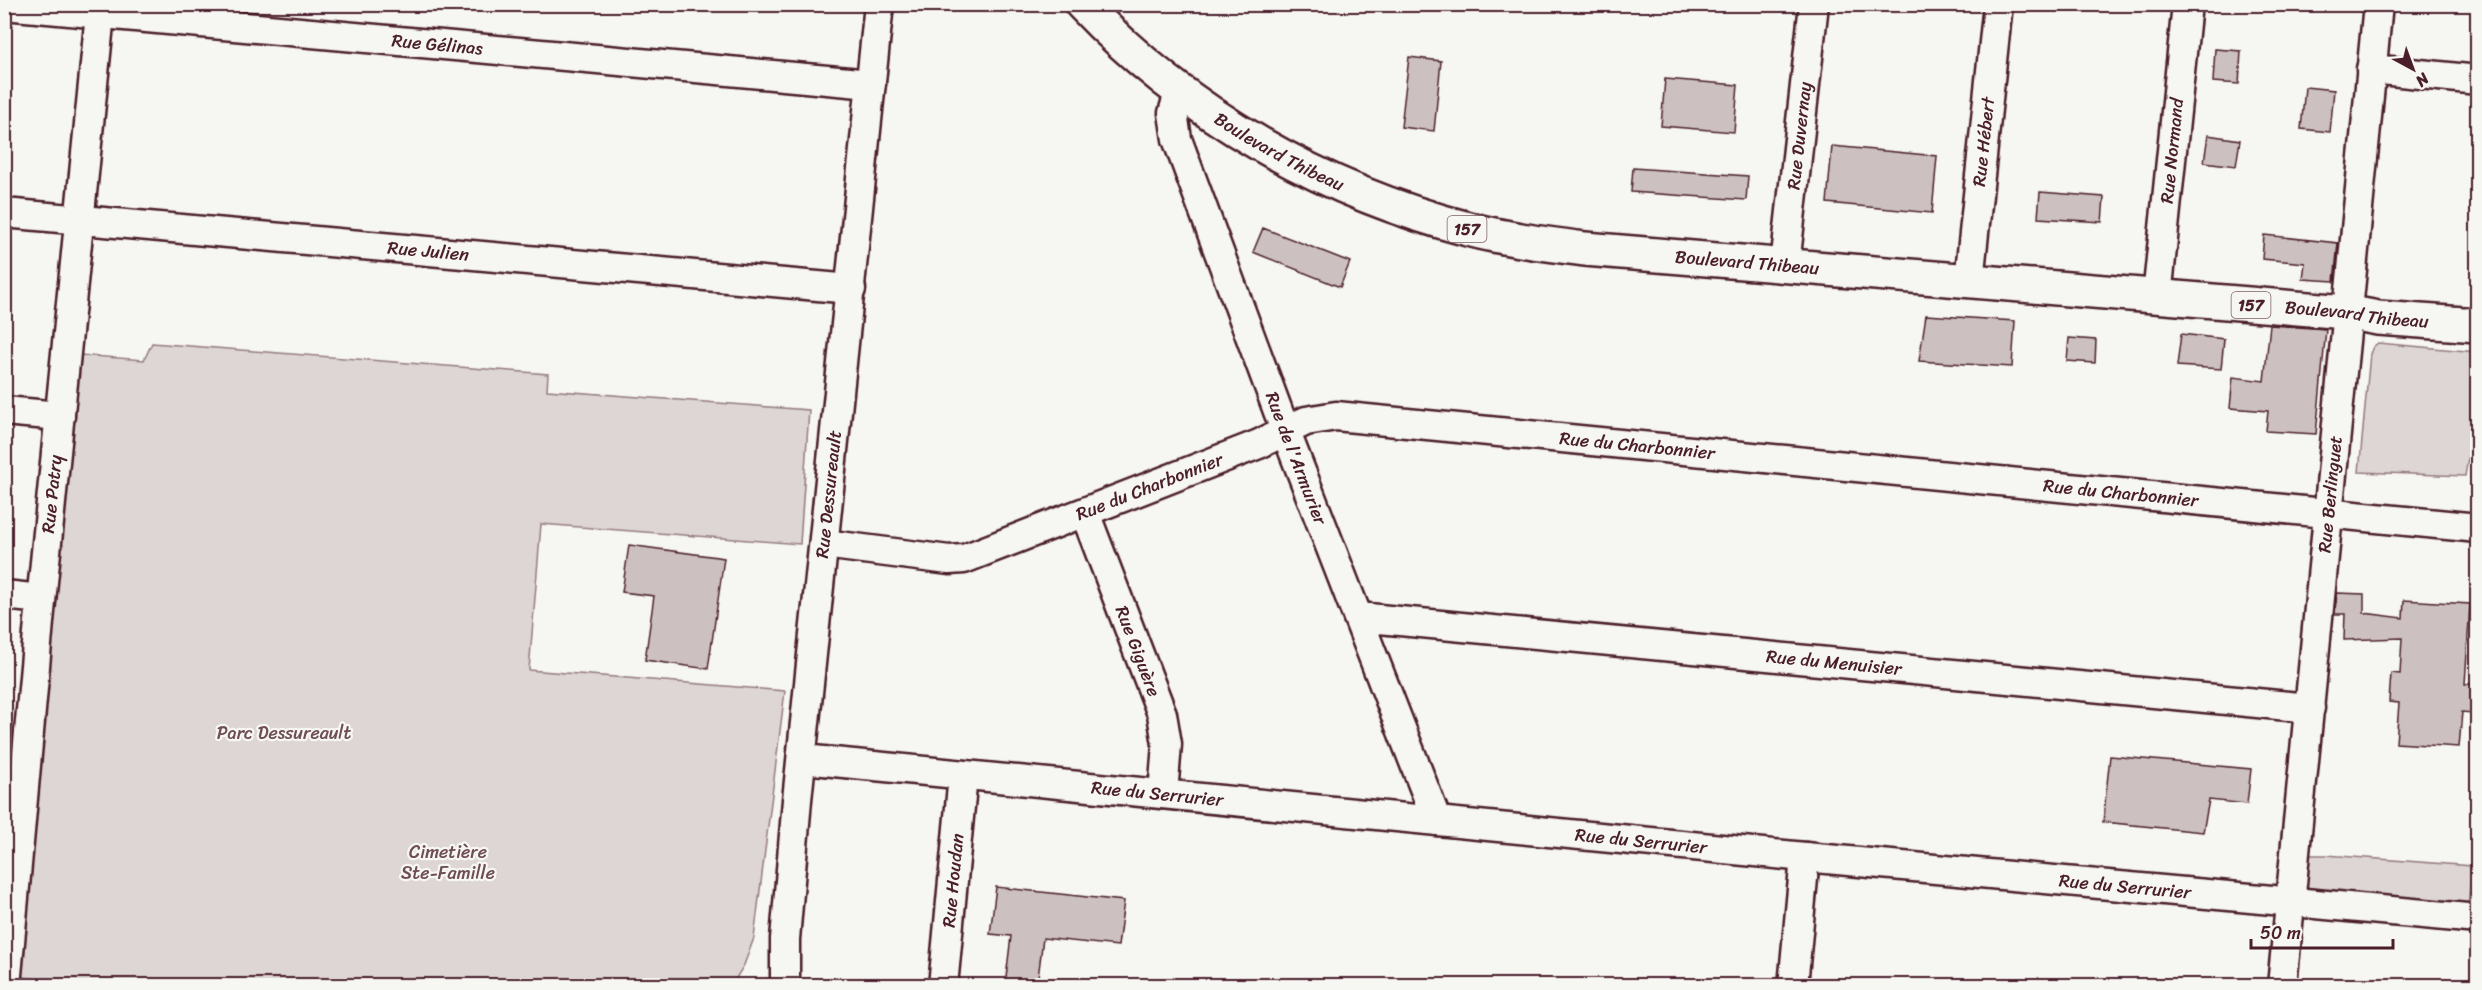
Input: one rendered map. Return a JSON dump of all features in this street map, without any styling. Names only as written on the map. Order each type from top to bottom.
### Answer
[{"type":"main road","name":"Boulevard Thibeau","points":[[1082,4],[1124,46],[1179,93],[1238,132],[1307,169],[1374,198],[1447,223],[1500,235],[1585,249],[2478,325]]},
{"type":"street","name":"Rue Dessureault","points":[[785,986],[784,952],[879,4]]},
{"type":"street","name":"Rue Duvernay","points":[[1785,265],[1814,4]]},
{"type":"street","name":"Rue Hébert","points":[[1969,281],[1998,4]]},
{"type":"street","name":"Rue Normand","points":[[2157,297],[2187,4]]},
{"type":"street","name":"Rue Berlinguet","points":[[2282,986],[2329,514],[2346,312],[2378,4]]},
{"type":"street","name":"Rue Gélinas","points":[[4,5],[101,9],[871,84]]},
{"type":"street","name":"Rue Patry","points":[[6,986],[14,794],[41,599],[101,9]]},
{"type":"street","points":[[2371,69],[2478,80]]},
{"type":"street","name":"Rue de l'Armurier","points":[[1179,93],[1173,113],[1177,139],[1285,430],[1437,821]]},
{"type":"street","name":"Rue Julien","points":[[4,213],[851,289]]},
{"type":"street","points":[[4,411],[60,416]]},
{"type":"street","name":"Rue du Charbonnier","points":[[824,544],[957,560],[1085,513],[1263,442],[1306,420],[1336,416],[2478,528]]},
{"type":"street","name":"Rue Giguère","points":[[1085,513],[1162,714],[1167,744],[1163,794]]},
{"type":"street","points":[[4,595],[41,599]]},
{"type":"street","name":"Rue du Menuisier","points":[[1358,617],[2310,708]]},
{"type":"street","name":"Rue du Serrurier","points":[[803,759],[1805,857],[2478,919]]},
{"type":"street","name":"Rue Houdan","points":[[943,986],[963,775]]},
{"type":"street","points":[[1792,986],[1805,857]]},
{"type":"street","points":[[771,986],[784,952]]},
{"type":"green space","name":"Parc Dessureault","points":[[152,343],[548,374],[547,390],[809,410],[800,544],[541,524],[529,670],[785,691],[754,938],[744,965],[732,985],[92,986],[7,975],[67,354],[144,360]]},
{"type":"green space","points":[[2378,343],[2477,352],[2477,406],[2465,476],[2359,472],[2370,354]]},
{"type":"green space","points":[[2284,855],[2326,855],[2472,866],[2467,916],[2279,896]]},
{"type":"building","points":[[2215,49],[2241,51],[2239,84],[2213,82]]},
{"type":"building","points":[[1409,57],[1441,61],[1434,131],[1401,127]]},
{"type":"building","points":[[1665,79],[1738,85],[1734,132],[1661,126]]},
{"type":"building","points":[[2305,87],[2334,90],[2330,132],[2301,129]]},
{"type":"building","points":[[2208,135],[2240,140],[2236,166],[2204,162]]},
{"type":"building","points":[[1832,146],[1937,156],[1932,213],[1827,203]]},
{"type":"building","points":[[1633,168],[1748,176],[1746,200],[1631,192]]},
{"type":"building","points":[[2040,192],[2104,197],[2102,222],[2038,218]]},
{"type":"building","points":[[1263,228],[1350,262],[1340,287],[1253,252]]},
{"type":"building","points":[[2264,235],[2338,243],[2334,281],[2303,279],[2305,263],[2262,259]]},
{"type":"building","points":[[1926,315],[2015,321],[2012,367],[1919,361]]},
{"type":"building","points":[[2270,325],[2326,329],[2316,434],[2266,431],[2268,411],[2230,408],[2233,377],[2264,381]]},
{"type":"building","points":[[2181,334],[2224,339],[2221,369],[2177,366]]},
{"type":"building","points":[[2069,338],[2096,340],[2095,363],[2067,361]]},
{"type":"building","points":[[629,545],[724,558],[708,669],[645,660],[654,596],[622,592]]},
{"type":"building","points":[[2337,593],[2364,594],[2364,613],[2403,618],[2404,600],[2470,604],[2465,684],[2474,684],[2472,713],[2462,712],[2459,747],[2396,743],[2399,703],[2389,702],[2391,673],[2400,674],[2402,638],[2344,640],[2345,614],[2335,614]]},
{"type":"building","points":[[2110,756],[2251,769],[2247,804],[2209,800],[2203,832],[2103,822]]},
{"type":"building","points":[[996,887],[1124,901],[1118,946],[1043,938],[1037,986],[1005,986],[1011,936],[990,934]]},
{"type":"park label","name":"Cimetière Ste-Famille","points":[[448,862]]}]
